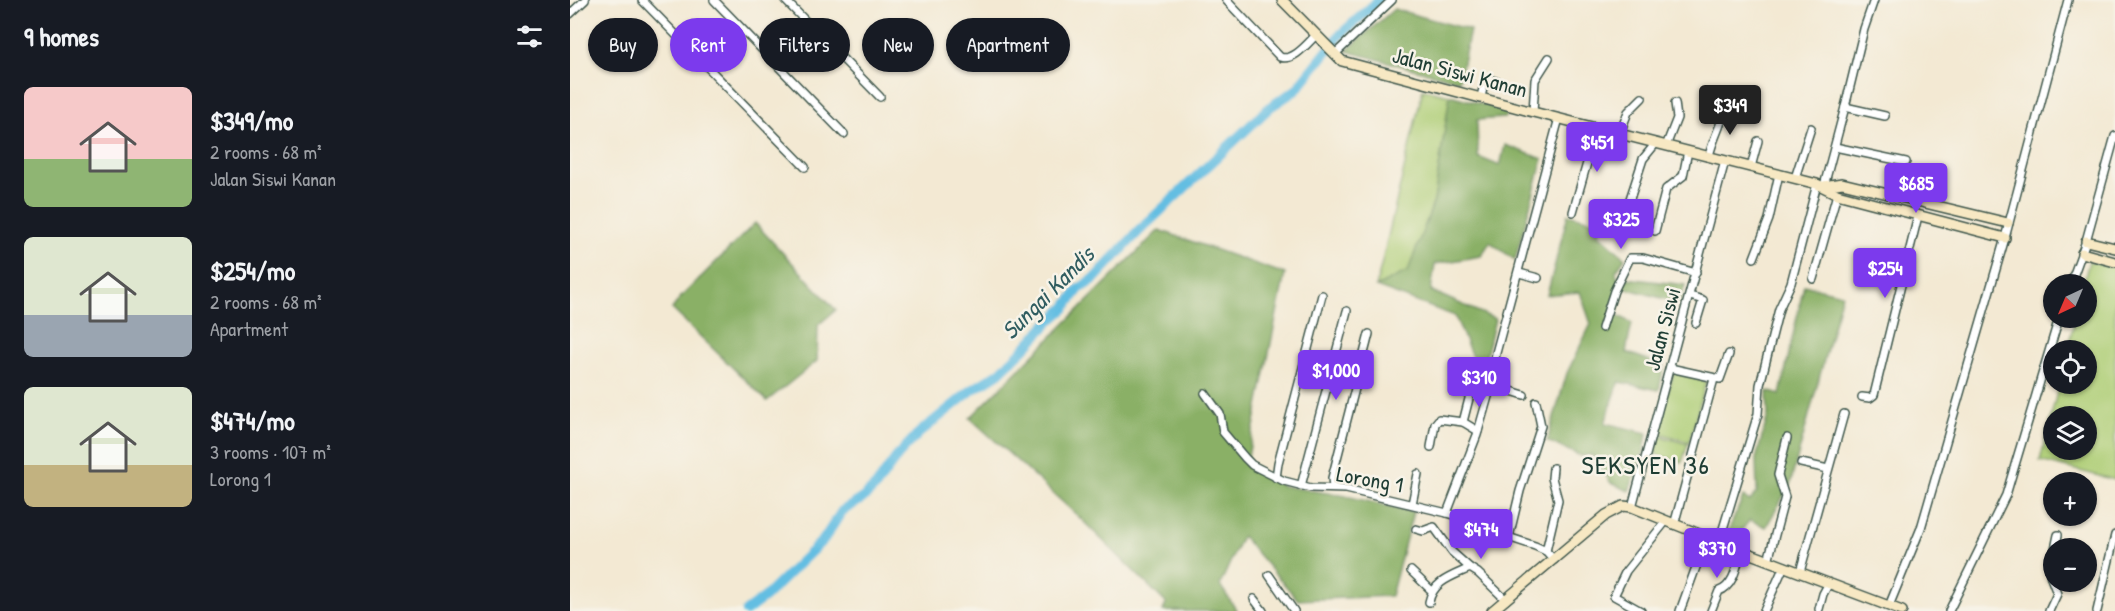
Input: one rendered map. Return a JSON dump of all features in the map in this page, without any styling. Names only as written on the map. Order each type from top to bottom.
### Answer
[{"type":"street","points":[[570,14],[585,0]]},
{"type":"street","points":[[642,0],[805,167]]},
{"type":"street","points":[[714,0],[844,134]]},
{"type":"street","points":[[785,0],[880,97]]},
{"type":"street","points":[[1226,0],[1280,57],[1288,59],[1293,57],[1316,35]]},
{"type":"street","name":"Jalan Siswi Kanan","points":[[1282,0],[1342,61],[1795,178],[1820,185],[1837,194],[2005,238]]},
{"type":"street","points":[[1334,53],[1392,0]]},
{"type":"street","points":[[1719,542],[1758,414],[1760,385],[1779,309],[1791,283],[1820,185],[1835,147],[1864,29],[1874,0]]},
{"type":"street","points":[[1889,606],[1921,528],[2005,238],[2068,0]]},
{"type":"street","points":[[1533,112],[1535,80],[1549,58]]},
{"type":"street","points":[[1481,97],[1484,84],[1489,79],[1498,82]]},
{"type":"street","points":[[1620,133],[1628,112],[1642,98]]},
{"type":"street","points":[[1626,211],[1643,159],[1661,144],[1677,118],[1675,103]]},
{"type":"street","points":[[1845,107],[1885,116]]},
{"type":"street","points":[[1709,156],[1725,109]]},
{"type":"street","points":[[1447,513],[1478,431],[1559,118]]},
{"type":"street","points":[[1573,212],[1597,128]]},
{"type":"street","points":[[1795,178],[1811,128]]},
{"type":"street","points":[[2074,274],[2086,241],[2115,136]]},
{"type":"street","points":[[1751,167],[1758,141]]},
{"type":"street","points":[[1835,147],[1906,162]]},
{"type":"street","points":[[1654,231],[1666,189],[1683,176],[1688,151]]},
{"type":"street","name":"Jalan Siswi","points":[[1632,507],[1725,160]]},
{"type":"street","points":[[1754,258],[1769,219],[1779,174]]},
{"type":"street","name":"Jalan Siswi Kanan","points":[[1820,185],[1842,183],[2008,223]]},
{"type":"street","points":[[1813,279],[1837,194]]},
{"type":"street","points":[[1862,397],[1870,398],[1874,395],[1918,216]]},
{"type":"street","points":[[1984,232],[1997,227],[1996,223],[1989,218]]},
{"type":"street","points":[[2086,241],[2115,248]]},
{"type":"street","points":[[2100,258],[2093,250],[2094,246],[2101,244]]},
{"type":"street","points":[[2082,253],[2115,261]]},
{"type":"street","points":[[1602,328],[1614,291],[1630,258],[1643,258],[1696,273]]},
{"type":"street","points":[[1519,273],[1538,278]]},
{"type":"street","points":[[1276,478],[1322,295]]},
{"type":"street","points":[[1690,296],[1703,300],[1696,323]]},
{"type":"street","points":[[1301,486],[1347,311]]},
{"type":"street","points":[[1949,611],[2006,495],[2056,328]]},
{"type":"street","points":[[1333,488],[1332,478],[1369,334]]},
{"type":"street","points":[[1670,368],[1720,379],[1729,354]]},
{"type":"street","points":[[1474,376],[1489,384],[1524,395]]},
{"type":"street","points":[[1641,611],[1614,596],[1626,571],[1670,523],[1714,379]]},
{"type":"street","points":[[1463,422],[1472,387]]},
{"type":"street","name":"Lorong 1","points":[[1205,393],[1220,414],[1223,432],[1252,465],[1276,478],[1320,489],[1346,489],[1486,524],[1496,533],[1546,551],[1554,560]]},
{"type":"street","points":[[1509,537],[1520,491],[1541,426],[1536,402]]},
{"type":"street","points":[[1800,572],[1844,414]]},
{"type":"street","points":[[1431,447],[1435,424],[1439,419],[1463,422],[1478,431]]},
{"type":"street","points":[[1768,561],[1785,496],[1778,475],[1787,438]]},
{"type":"street","points":[[1801,464],[1828,469]]},
{"type":"street","points":[[1546,551],[1558,500],[1552,478],[1553,468]]},
{"type":"street","points":[[1412,504],[1418,474]]},
{"type":"street","points":[[1492,611],[1612,512],[1623,506],[1632,507],[1741,551],[1902,611]]},
{"type":"street","points":[[1416,529],[1423,531],[1434,527],[1452,552],[1506,600]]},
{"type":"street","points":[[2097,611],[2115,536]]},
{"type":"street","points":[[1680,611],[1707,537]]},
{"type":"street","points":[[1711,611],[1719,591],[1726,589],[1731,583],[1741,551]]},
{"type":"street","points":[[1764,611],[1784,566]]},
{"type":"street","points":[[1429,602],[1432,591],[1443,580],[1470,568]]},
{"type":"street","points":[[1411,571],[1432,591]]},
{"type":"street","points":[[1269,575],[1294,611]]},
{"type":"street","points":[[1819,609],[1829,583]]},
{"type":"street","points":[[2049,611],[2056,592]]},
{"type":"street","points":[[1254,599],[1263,611]]},
{"type":"green space","points":[[1394,9],[1470,30],[1459,81],[1346,51]]},
{"type":"green space","points":[[1423,89],[1450,95],[1434,201],[1408,272],[1376,287]]},
{"type":"green space","points":[[1450,95],[1510,112],[1504,118],[1477,120],[1478,157],[1500,166],[1505,145],[1543,159],[1515,260],[1490,242],[1481,256],[1435,264],[1431,291],[1495,319],[1481,378],[1455,316],[1376,287],[1408,271],[1434,201]]},
{"type":"green space","points":[[1568,214],[1602,223],[1599,234],[1625,258],[1616,271],[1617,277],[1685,285],[1680,303],[1621,287],[1615,314],[1632,323],[1626,352],[1664,366],[1659,390],[1619,382],[1605,423],[1647,433],[1644,451],[1629,491],[1611,483],[1592,455],[1581,456],[1547,441],[1567,373],[1591,324],[1580,292],[1547,295]]},
{"type":"green space","points":[[755,223],[836,310],[818,325],[817,361],[767,401],[672,309],[681,297]]},
{"type":"green space","points":[[1159,230],[1285,274],[1246,466],[1283,486],[1346,496],[1413,512],[1391,596],[1298,600],[1242,536],[1220,585],[1237,611],[1163,611],[1166,603],[1079,517],[970,418]]},
{"type":"green space","points":[[2089,261],[2115,267],[2115,480],[2097,475],[2097,472],[2083,472],[2040,461],[2043,449],[2043,460],[2097,460],[2097,406],[2054,406],[2057,394],[2097,394],[2097,340],[2070,340],[2073,328],[2097,328],[2097,274],[2086,274]]},
{"type":"green space","points":[[1804,285],[1842,294],[1790,485],[1766,527],[1750,520],[1736,537],[1726,536],[1743,497],[1750,501],[1757,492],[1756,459],[1768,415],[1767,391],[1780,395]]},
{"type":"green space","points":[[1674,372],[1706,382],[1689,442],[1656,432]]},
{"type":"green space","points":[[1660,436],[1688,444],[1682,462],[1655,454]]},
{"type":"waterway","name":"Sungai Kandis","points":[[746,611],[765,597],[824,539],[842,511],[862,499],[876,486],[898,455],[919,433],[972,390],[999,373],[1065,308],[1079,289],[1094,279],[1139,231],[1270,107],[1296,90],[1339,36],[1379,0]]},
{"type":"district","name":"SEKSYEN 36","points":[[1646,465]]}]
